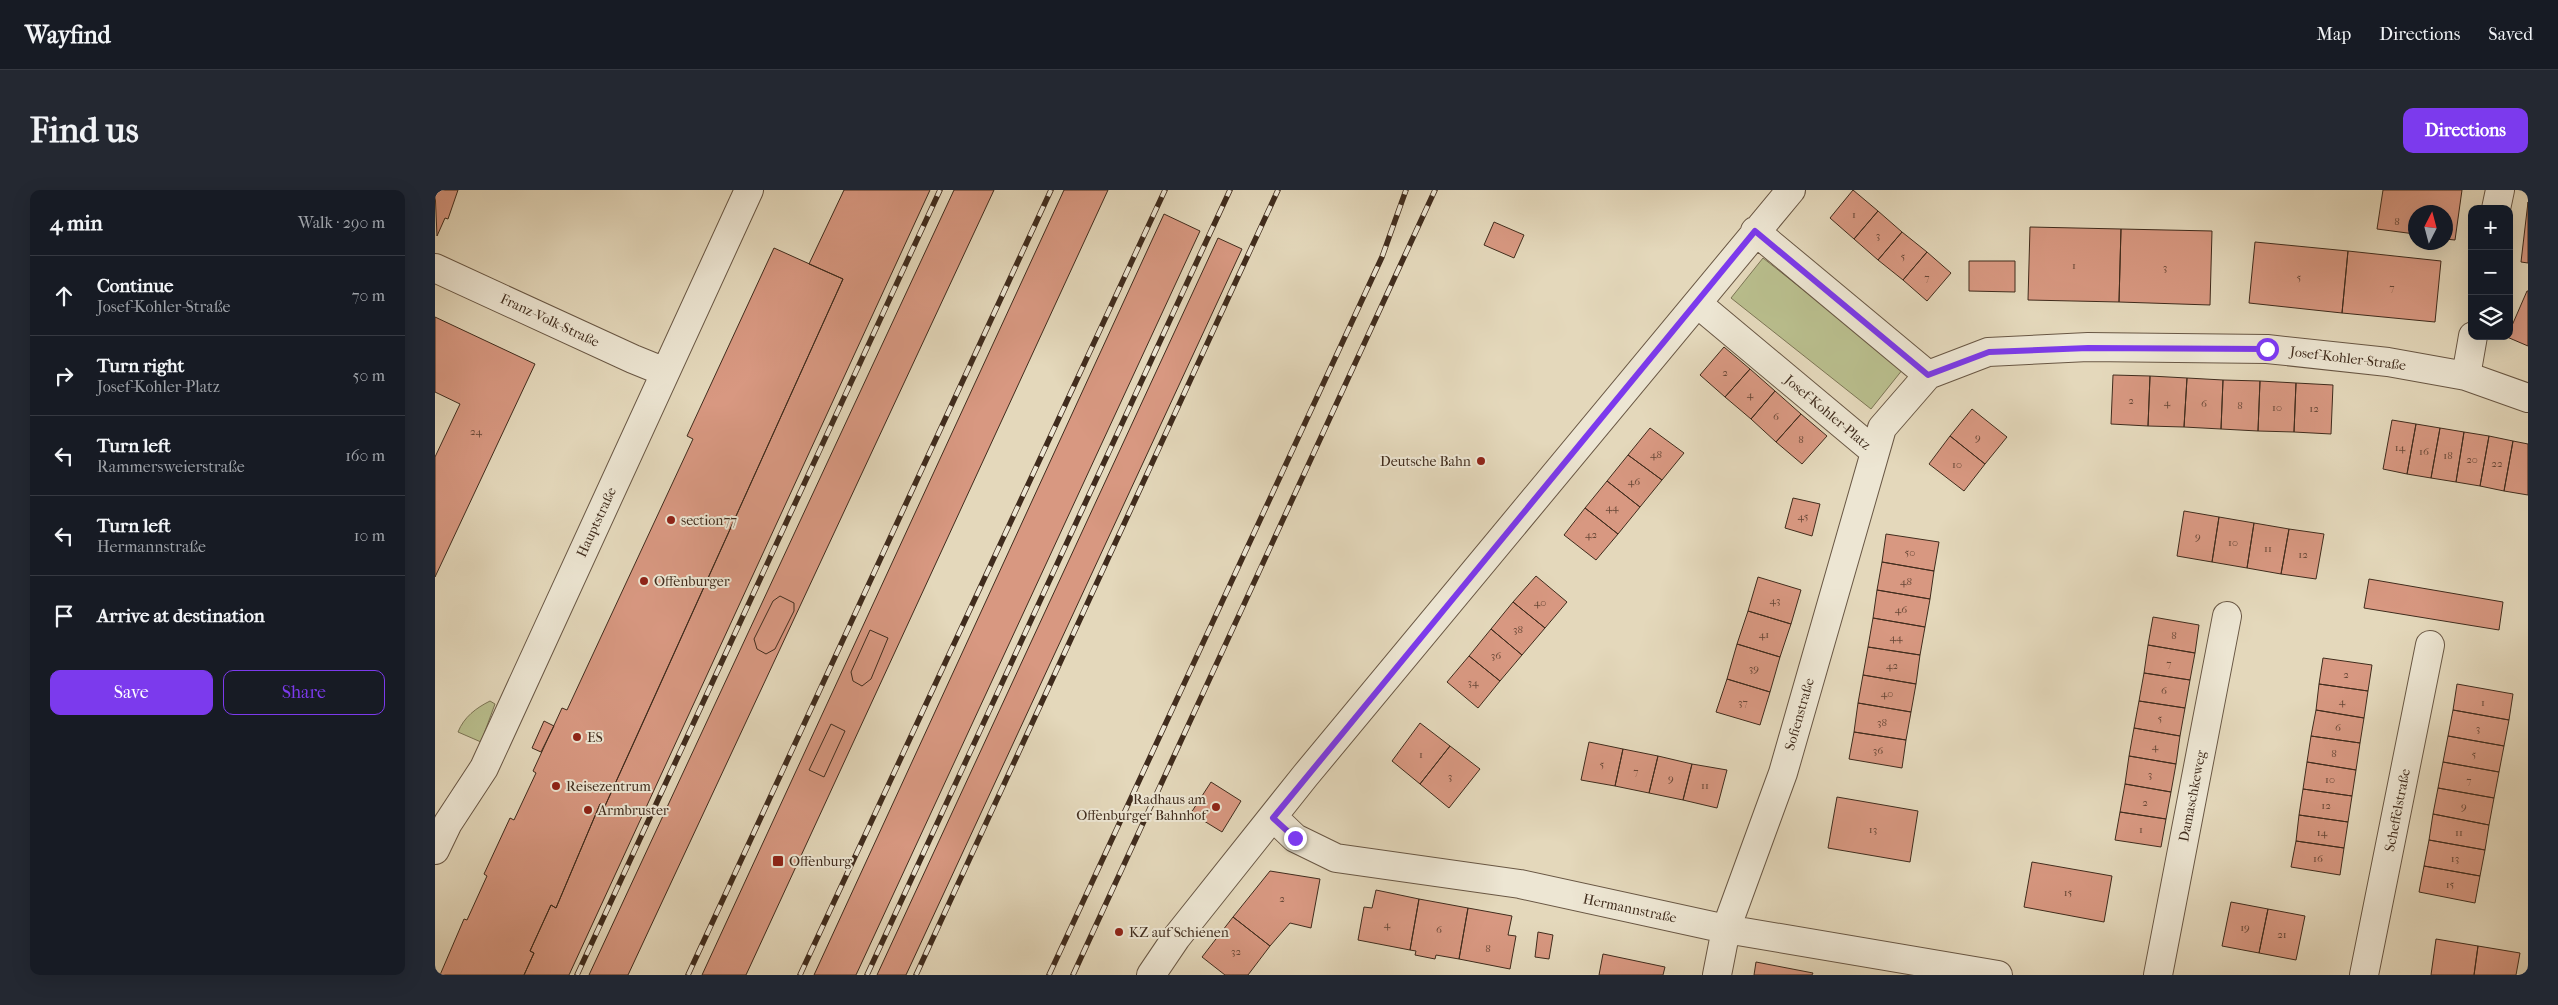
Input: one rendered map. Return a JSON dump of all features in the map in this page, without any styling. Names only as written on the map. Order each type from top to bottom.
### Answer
[{"type":"street","name":"Hauptstraße","points":[[435,850],[441,820],[484,768],[749,190]]},
{"type":"street","points":[[1151,975],[1176,938],[1273,818],[1697,304],[1755,231],[1791,190]]},
{"type":"street","points":[[2498,205],[2500,190]]},
{"type":"street","points":[[1755,231],[1928,375]]},
{"type":"street","name":"Franz-Volk-Straße","points":[[435,268],[633,360],[665,372]]},
{"type":"street","name":"Josef-Kohler-Platz","points":[[1697,304],[1874,451],[1882,428],[1928,375]]},
{"type":"street","points":[[2466,376],[2472,340]]},
{"type":"street","name":"Josef-Kohler-Straße","points":[[1928,375],[1989,352],[2098,348],[2267,349],[2388,362],[2466,376],[2528,398]]},
{"type":"street","name":"Sofienstraße","points":[[1717,975],[1726,929],[1783,773],[1874,451]]},
{"type":"street","name":"Damaschkeweg","points":[[2158,975],[2227,616]]},
{"type":"street","name":"Scheffelstraße","points":[[2365,975],[2430,645]]},
{"type":"street","name":"Hermannstraße","points":[[1273,818],[1295,838],[1336,858],[1520,884],[1726,929],[1998,975]]},
{"type":"green space","points":[[1763,258],[1903,369],[1871,409],[1731,298]]},
{"type":"green space","points":[[490,701],[495,704],[481,742],[458,732],[471,714]]},
{"type":"building","points":[[435,190],[458,190],[448,219],[445,218],[437,236]]},
{"type":"building","points":[[844,190],[930,190],[569,975],[524,975],[534,953],[530,951],[551,905],[556,908],[600,804],[605,806],[843,279],[809,264]]},
{"type":"building","points":[[954,190],[994,190],[628,975],[589,975]]},
{"type":"building","points":[[1064,190],[1108,190],[746,975],[702,975]]},
{"type":"building","points":[[1853,190],[1878,211],[1854,239],[1830,218]]},
{"type":"building","points":[[2383,190],[2462,190],[2455,240],[2453,240],[2453,205],[2408,205],[2408,233],[2377,229]]},
{"type":"building","points":[[2528,202],[2528,263],[2521,262]]},
{"type":"building","points":[[1878,211],[1902,232],[1878,260],[1854,239]]},
{"type":"building","points":[[1164,214],[1200,231],[856,975],[814,975]]},
{"type":"building","points":[[1494,222],[1524,235],[1514,258],[1484,245]]},
{"type":"building","points":[[2030,227],[2121,229],[2119,302],[2028,300]]},
{"type":"building","points":[[2121,229],[2212,231],[2210,305],[2119,302]]},
{"type":"building","points":[[1902,232],[1927,252],[1903,280],[1878,260]]},
{"type":"building","points":[[1218,238],[1242,249],[906,975],[877,975]]},
{"type":"building","points":[[2255,242],[2348,251],[2342,313],[2249,303]]},
{"type":"building","points":[[774,248],[843,279],[605,806],[600,804],[556,908],[551,905],[530,951],[534,953],[524,975],[440,975],[464,919],[467,920],[487,876],[484,874],[510,818],[514,820],[536,773],[533,771],[562,708],[567,710],[693,439],[687,436]]},
{"type":"building","points":[[2348,251],[2441,261],[2435,322],[2342,313]]},
{"type":"building","points":[[1927,252],[1951,273],[1927,301],[1903,280]]},
{"type":"building","points":[[1969,261],[2015,261],[2015,292],[1969,291]]},
{"type":"building","points":[[2528,291],[2528,346],[2513,340],[2513,323]]},
{"type":"building","points":[[435,317],[535,364],[435,577],[435,457],[460,404],[435,392]]},
{"type":"building","points":[[1724,347],[1750,369],[1725,397],[1700,375]]},
{"type":"building","points":[[1750,369],[1775,391],[1751,419],[1725,397]]},
{"type":"building","points":[[2113,375],[2150,376],[2148,426],[2111,424]]},
{"type":"building","points":[[2150,376],[2187,378],[2184,427],[2148,426]]},
{"type":"building","points":[[2187,378],[2223,380],[2221,429],[2184,427]]},
{"type":"building","points":[[2223,380],[2260,381],[2258,431],[2221,429]]},
{"type":"building","points":[[2260,381],[2296,383],[2294,432],[2258,431]]},
{"type":"building","points":[[2296,383],[2333,385],[2331,434],[2294,432]]},
{"type":"building","points":[[1775,391],[1801,414],[1776,442],[1751,419]]},
{"type":"building","points":[[1972,409],[2007,437],[1985,464],[1950,436]]},
{"type":"building","points":[[1801,414],[1827,436],[1802,464],[1776,442]]},
{"type":"building","points":[[2392,420],[2416,424],[2407,474],[2383,469]]},
{"type":"building","points":[[2416,424],[2440,428],[2431,478],[2407,474]]},
{"type":"building","points":[[1650,428],[1684,453],[1662,480],[1628,455]]},
{"type":"building","points":[[2440,428],[2464,432],[2456,482],[2431,478]]},
{"type":"building","points":[[2464,432],[2489,436],[2480,486],[2456,482]]},
{"type":"building","points":[[1950,436],[1985,464],[1964,491],[1929,464]]},
{"type":"building","points":[[2489,436],[2513,441],[2504,491],[2480,486]]},
{"type":"building","points":[[2513,441],[2528,444],[2528,495],[2504,491]]},
{"type":"building","points":[[1628,455],[1662,480],[1640,507],[1607,481]]},
{"type":"building","points":[[1607,481],[1640,507],[1618,534],[1585,508]]},
{"type":"building","points":[[1793,498],[1820,504],[1812,536],[1785,528]]},
{"type":"building","points":[[1585,508],[1618,534],[1596,560],[1564,535]]},
{"type":"building","points":[[2184,511],[2219,517],[2212,562],[2177,556]]},
{"type":"building","points":[[2219,517],[2254,523],[2247,568],[2212,562]]},
{"type":"building","points":[[2254,523],[2289,529],[2281,574],[2247,568]]},
{"type":"building","points":[[2289,529],[2324,534],[2316,579],[2281,574]]},
{"type":"building","points":[[1886,534],[1939,542],[1934,571],[1882,562]]},
{"type":"building","points":[[1882,562],[1934,571],[1930,599],[1877,590]]},
{"type":"building","points":[[1536,576],[1567,602],[1545,628],[1513,602]]},
{"type":"building","points":[[1758,577],[1801,590],[1791,624],[1748,611]]},
{"type":"building","points":[[2369,579],[2503,602],[2499,630],[2364,608]]},
{"type":"building","points":[[1877,590],[1930,599],[1925,627],[1873,618]]},
{"type":"building","points":[[780,596],[794,603],[794,611],[775,649],[766,654],[757,649],[754,639],[773,601]]},
{"type":"building","points":[[1513,602],[1545,628],[1522,655],[1491,629]]},
{"type":"building","points":[[1748,611],[1791,624],[1780,657],[1737,644]]},
{"type":"building","points":[[2153,617],[2199,625],[2195,653],[2148,645]]},
{"type":"building","points":[[1873,618],[1925,627],[1920,655],[1868,647]]},
{"type":"building","points":[[1491,629],[1522,655],[1500,681],[1469,656]]},
{"type":"building","points":[[870,630],[888,638],[871,679],[862,686],[853,681],[851,672]]},
{"type":"building","points":[[1737,644],[1780,657],[1770,692],[1727,679]]},
{"type":"building","points":[[2148,645],[2195,653],[2190,680],[2144,673]]},
{"type":"building","points":[[1868,647],[1920,655],[1916,684],[1863,675]]},
{"type":"building","points":[[1469,656],[1500,681],[1478,708],[1447,682]]},
{"type":"building","points":[[2323,658],[2372,665],[2368,691],[2319,684]]},
{"type":"building","points":[[2144,673],[2190,680],[2185,708],[2139,701]]},
{"type":"building","points":[[1863,675],[1916,684],[1911,712],[1858,703]]},
{"type":"building","points":[[1727,679],[1770,692],[1760,725],[1716,712]]},
{"type":"building","points":[[2319,684],[2368,691],[2364,718],[2316,710]]},
{"type":"building","points":[[2457,684],[2513,694],[2509,720],[2453,710]]},
{"type":"building","points":[[2139,701],[2185,708],[2180,736],[2134,728]]},
{"type":"building","points":[[1858,703],[1911,712],[1906,740],[1854,732]]},
{"type":"building","points":[[2316,710],[2364,718],[2360,743],[2311,736]]},
{"type":"building","points":[[2453,710],[2509,720],[2504,746],[2448,736]]},
{"type":"building","points":[[544,721],[554,726],[541,752],[532,748]]},
{"type":"building","points":[[1420,723],[1450,746],[1420,784],[1392,761]]},
{"type":"building","points":[[831,724],[845,731],[824,777],[809,770]]},
{"type":"building","points":[[2134,728],[2180,736],[2176,764],[2129,756]]},
{"type":"building","points":[[1854,732],[1906,740],[1902,768],[1849,759]]},
{"type":"building","points":[[2311,736],[2360,743],[2356,770],[2307,762]]},
{"type":"building","points":[[2448,736],[2504,746],[2499,772],[2443,762]]},
{"type":"building","points":[[1589,742],[1623,749],[1615,786],[1581,780]]},
{"type":"building","points":[[1450,746],[1480,769],[1449,808],[1420,784]]},
{"type":"building","points":[[1623,749],[1658,756],[1649,793],[1615,786]]},
{"type":"building","points":[[1658,756],[1692,764],[1683,800],[1649,793]]},
{"type":"building","points":[[2129,756],[2176,764],[2171,792],[2125,784]]},
{"type":"building","points":[[2307,762],[2356,770],[2352,796],[2303,789]]},
{"type":"building","points":[[2443,762],[2499,772],[2494,798],[2438,788]]},
{"type":"building","points":[[1692,764],[1727,770],[1717,808],[1683,800]]},
{"type":"building","name":"Radhaus am Offenburger Bahnhof","points":[[1211,782],[1241,801],[1222,832],[1191,813]]},
{"type":"building","points":[[2125,784],[2171,792],[2166,819],[2120,812]]},
{"type":"building","points":[[2438,788],[2494,798],[2489,825],[2433,814]]},
{"type":"building","points":[[2303,789],[2352,796],[2348,822],[2299,815]]},
{"type":"building","points":[[1837,797],[1918,811],[1910,862],[1828,848]]},
{"type":"building","points":[[2120,812],[2166,819],[2161,847],[2115,840]]},
{"type":"building","points":[[2433,814],[2489,825],[2485,850],[2429,840]]},
{"type":"building","points":[[2299,815],[2348,822],[2344,848],[2296,841]]},
{"type":"building","points":[[2429,840],[2485,850],[2480,876],[2424,866]]},
{"type":"building","points":[[2296,841],[2344,848],[2340,875],[2291,867]]},
{"type":"building","points":[[2032,862],[2112,876],[2104,922],[2024,907]]},
{"type":"building","points":[[2424,866],[2480,876],[2475,903],[2419,892]]},
{"type":"building","points":[[1270,871],[1320,879],[1311,928],[1290,923],[1270,946],[1233,917]]},
{"type":"building","points":[[1376,890],[1419,899],[1410,950],[1358,940],[1364,907],[1372,908]]},
{"type":"building","points":[[1419,899],[1468,908],[1459,959],[1436,955],[1435,959],[1415,955],[1416,951],[1410,950]]},
{"type":"building","points":[[2231,902],[2268,909],[2259,953],[2222,946]]},
{"type":"building","points":[[1468,908],[1512,916],[1508,935],[1516,936],[1510,969],[1459,959]]},
{"type":"building","points":[[2268,909],[2305,916],[2296,960],[2259,953]]},
{"type":"building","points":[[1233,917],[1270,946],[1248,975],[1225,975],[1202,957]]},
{"type":"building","points":[[1538,932],[1553,935],[1549,959],[1535,957]]},
{"type":"building","points":[[2436,939],[2478,946],[2474,975],[2431,975]]},
{"type":"building","points":[[2478,946],[2520,953],[2516,975],[2474,975]]},
{"type":"building","points":[[1603,954],[1665,967],[1663,975],[1599,975]]},
{"type":"building","points":[[1756,962],[1813,973],[1812,975],[1754,975]]},
{"type":"railway","points":[[577,975],[940,190]]},
{"type":"railway","points":[[688,975],[1051,190]]},
{"type":"railway","points":[[800,975],[1165,190]]},
{"type":"railway","points":[[867,975],[1230,190]]},
{"type":"railway","points":[[916,975],[1278,190]]},
{"type":"railway","points":[[1049,975],[1382,257],[1406,190]]},
{"type":"railway","points":[[1073,975],[1435,190]]},
{"type":"place","name":"Deutsche Bahn","points":[[1481,461]]},
{"type":"place","name":"section77","points":[[671,520]]},
{"type":"place","name":"Offenburger","points":[[644,581]]},
{"type":"place","name":"ES","points":[[577,737]]},
{"type":"place","name":"Reisezentrum","points":[[556,786]]},
{"type":"place","name":"Radhaus am Offenburger Bahnhof","points":[[1216,807]]},
{"type":"place","name":"Armbruster","points":[[588,810]]},
{"type":"place","name":"Offenburg","points":[[778,861]]},
{"type":"place","name":"KZ auf Schienen","points":[[1119,932]]},
{"type":"route","points":[[1295,838],[1273,818],[1305,776],[1697,304],[1755,231],[1928,375],[1989,352],[2088,348],[2267,349]]}]
